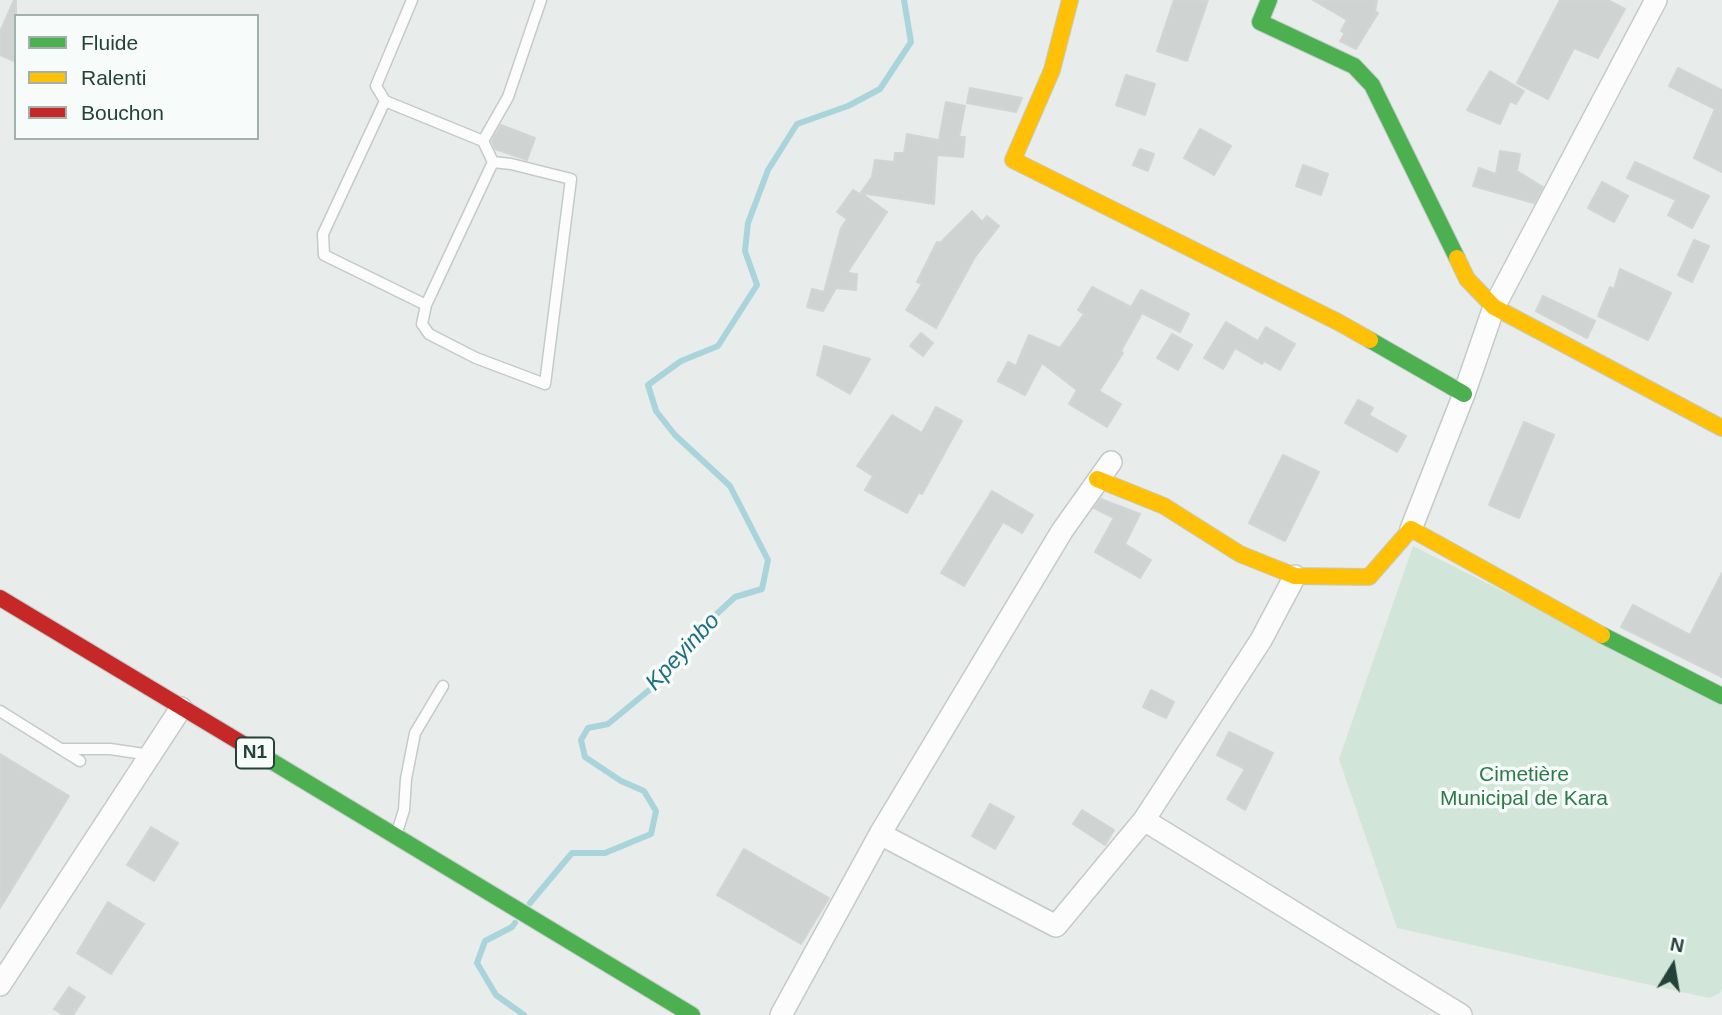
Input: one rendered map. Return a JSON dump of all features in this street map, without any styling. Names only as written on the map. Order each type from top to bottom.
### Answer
[{"type":"main road","points":[[1070,0],[1052,70],[1013,160],[1338,322],[1464,394]]},
{"type":"main road","points":[[1269,0],[1259,22],[1354,66],[1371,85],[1467,279],[1494,307],[1722,428]]},
{"type":"main road","points":[[1097,479],[1164,506],[1240,554],[1295,576],[1369,577],[1411,529],[1632,652],[1722,696]]},
{"type":"main road","name":"N1","points":[[0,598],[692,1015]]},
{"type":"street","points":[[1411,529],[1464,394],[1494,307],[1656,0]]},
{"type":"street","points":[[781,1015],[880,834],[1062,531],[1111,462]]},
{"type":"street","points":[[880,834],[1056,926],[1144,820],[1261,640],[1295,576]]},
{"type":"street","points":[[0,985],[181,709]]},
{"type":"street","points":[[1144,820],[1461,1015]]},
{"type":"lane","points":[[412,0],[376,86],[385,101],[483,141],[493,162]]},
{"type":"lane","points":[[483,141],[508,97],[541,0]]},
{"type":"lane","points":[[385,101],[323,234],[324,255],[426,305]]},
{"type":"lane","points":[[493,162],[571,180],[545,384],[476,358],[429,334],[422,324],[426,305],[493,162]]},
{"type":"lane","points":[[396,838],[404,810],[406,779],[415,733],[443,686]]},
{"type":"lane","points":[[0,710],[80,761]]},
{"type":"lane","points":[[61,749],[110,749],[151,755]]},
{"type":"green space","name":"Cimetière Municipal de Kara","points":[[1413,546],[1722,701],[1720,993],[1710,998],[1699,996],[1397,928],[1339,759]]},
{"type":"building","points":[[16,0],[14,61],[0,55],[0,32]]},
{"type":"building","points":[[1174,0],[1208,0],[1187,61],[1157,51]]},
{"type":"building","points":[[1313,0],[1377,0],[1375,11],[1378,13],[1356,49],[1340,41],[1345,33],[1341,31],[1347,20]]},
{"type":"building","points":[[1560,0],[1608,0],[1625,9],[1598,58],[1574,48],[1548,99],[1517,83]]},
{"type":"building","points":[[1678,68],[1722,90],[1722,172],[1694,158],[1715,109],[1669,86]]},
{"type":"building","points":[[1490,71],[1524,91],[1516,104],[1510,101],[1500,124],[1467,110]]},
{"type":"building","points":[[1126,75],[1155,84],[1145,115],[1116,105]]},
{"type":"building","points":[[970,88],[1022,98],[1016,112],[967,103]]},
{"type":"building","points":[[946,102],[965,106],[959,137],[965,137],[963,157],[937,155],[934,204],[861,193],[887,212],[847,273],[857,274],[856,290],[836,288],[823,311],[807,307],[812,289],[824,292],[841,228],[847,219],[837,212],[853,190],[860,194],[872,177],[875,160],[894,162],[895,153],[904,153],[907,134],[938,140],[938,145]]},
{"type":"building","points":[[501,125],[535,138],[527,160],[495,149],[492,141]]},
{"type":"building","points":[[1200,129],[1231,146],[1214,175],[1184,158]]},
{"type":"building","points":[[1140,149],[1154,154],[1148,171],[1133,165]]},
{"type":"building","points":[[1500,151],[1520,154],[1517,171],[1543,187],[1534,203],[1473,186],[1479,168],[1496,174]]},
{"type":"building","points":[[1635,162],[1709,196],[1692,228],[1668,215],[1676,200],[1627,178]]},
{"type":"building","points":[[1303,165],[1328,174],[1321,195],[1296,186]]},
{"type":"building","points":[[1602,182],[1628,196],[1614,222],[1588,208]]},
{"type":"building","points":[[972,211],[982,222],[987,216],[999,226],[975,257],[936,328],[906,310],[922,284],[917,282],[937,242],[940,243]]},
{"type":"building","points":[[1694,240],[1709,246],[1692,282],[1678,275]]},
{"type":"building","points":[[1620,269],[1671,293],[1648,340],[1598,316],[1610,287],[1614,289]]},
{"type":"building","points":[[1092,287],[1131,307],[1141,290],[1189,314],[1180,332],[1142,313],[1121,351],[1123,353],[1099,391],[1121,404],[1107,427],[1069,404],[1077,390],[1042,363],[1025,395],[998,381],[1008,362],[1016,366],[1029,335],[1060,348],[1084,314],[1078,310]]},
{"type":"building","points":[[1543,296],[1595,321],[1587,338],[1536,311]]},
{"type":"building","points":[[1226,322],[1258,341],[1266,327],[1295,344],[1280,370],[1264,361],[1262,364],[1235,348],[1223,369],[1204,358]]},
{"type":"building","points":[[921,333],[933,343],[923,356],[910,346]]},
{"type":"building","points":[[1172,334],[1192,345],[1178,370],[1157,358]]},
{"type":"building","points":[[824,346],[870,359],[850,394],[817,375]]},
{"type":"building","points":[[1358,400],[1373,408],[1369,415],[1406,436],[1397,452],[1345,423]]},
{"type":"building","points":[[936,407],[962,421],[922,494],[919,492],[907,513],[865,490],[873,476],[857,466],[892,415],[922,433]]},
{"type":"building","points":[[1524,422],[1554,435],[1519,518],[1489,505]]},
{"type":"building","points":[[1283,455],[1319,472],[1285,541],[1249,523]]},
{"type":"building","points":[[992,491],[1033,515],[1022,533],[1003,522],[964,586],[941,573]]},
{"type":"building","points":[[1101,499],[1140,514],[1125,544],[1151,560],[1140,578],[1095,552],[1114,518],[1094,508]]},
{"type":"building","points":[[1722,573],[1722,677],[1621,627],[1633,605],[1690,635]]},
{"type":"building","points":[[1151,690],[1174,702],[1166,718],[1143,707]]},
{"type":"building","points":[[1229,732],[1273,753],[1245,810],[1227,799],[1245,769],[1217,755]]},
{"type":"building","points":[[0,754],[69,796],[0,908]]},
{"type":"building","points":[[990,804],[1014,817],[995,849],[972,836]]},
{"type":"building","points":[[1082,810],[1114,830],[1105,845],[1073,824]]},
{"type":"building","points":[[151,827],[178,843],[154,881],[127,865]]},
{"type":"building","points":[[744,849],[829,898],[801,944],[717,895]]},
{"type":"building","points":[[108,902],[144,924],[111,974],[77,953]]},
{"type":"building","points":[[69,987],[85,997],[73,1015],[63,1015],[54,1009]]},
{"type":"waterway","name":"Kpeyinbo","points":[[530,903],[572,853],[605,853],[651,834],[656,811],[644,791],[621,781],[585,757],[581,740],[588,728],[608,724],[665,677],[694,635],[735,597],[762,589],[768,560],[730,486],[675,435],[656,411],[648,385],[681,361],[718,346],[757,285],[745,251],[748,223],[768,170],[797,124],[848,106],[880,89],[911,42],[904,0]]},
{"type":"waterway","name":"Kpeyinbo","points":[[515,923],[485,941],[477,963],[496,995],[524,1015]]},
{"type":"traffic: fast","points":[[1269,0],[1260,22],[1354,66],[1372,85],[1457,258]]},
{"type":"traffic: fast","points":[[1370,340],[1464,394]]},
{"type":"traffic: fast","points":[[1602,635],[1722,696]]},
{"type":"traffic: fast","points":[[253,750],[692,1015]]},
{"type":"traffic: slow","points":[[1070,0],[1052,70],[1013,160],[1370,340]]},
{"type":"traffic: slow","points":[[1457,258],[1467,279],[1494,307],[1722,428]]},
{"type":"traffic: slow","points":[[1097,479],[1164,506],[1240,554],[1295,576],[1369,577],[1411,529],[1602,635]]},
{"type":"traffic: jam","points":[[0,598],[253,750]]}]
